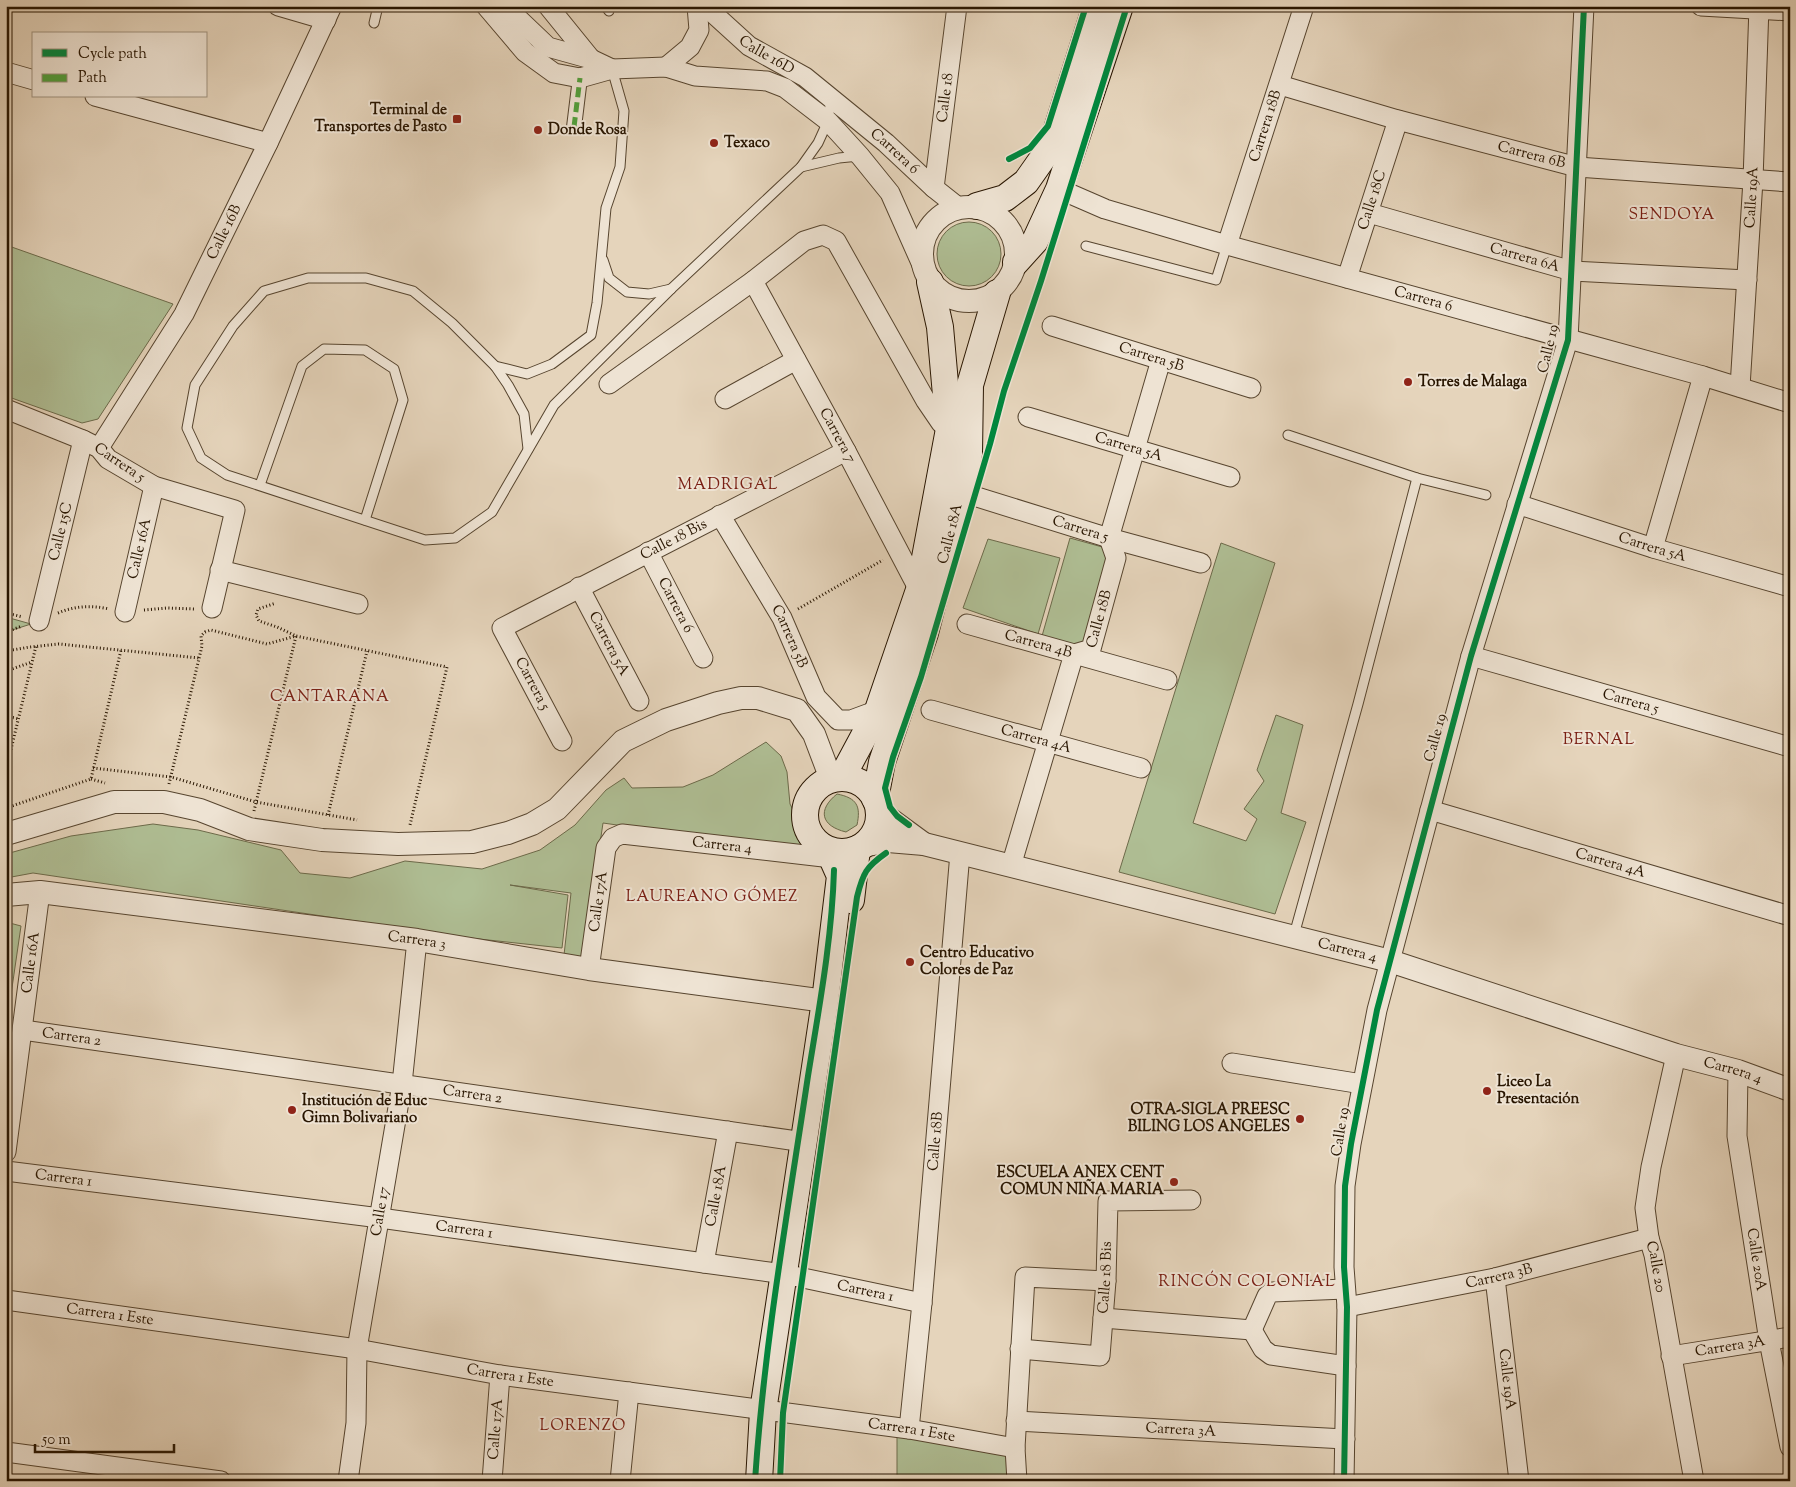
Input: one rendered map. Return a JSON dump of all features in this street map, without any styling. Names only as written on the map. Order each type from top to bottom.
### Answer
[{"type":"main road","points":[[968,207],[1005,198],[1026,182],[1052,145],[1096,6]]},
{"type":"main road","points":[[1016,262],[1035,241],[1059,189],[1120,6]]},
{"type":"main road","name":"Calle 18A","points":[[837,778],[878,710],[920,590],[949,429],[940,327],[926,273]]},
{"type":"main road","name":"Calle 18A","points":[[877,805],[882,762],[925,633],[962,492],[969,454],[970,385],[997,293]]},
{"type":"main road","points":[[792,1276],[804,1142],[825,1001],[840,876],[827,852],[811,836],[806,824],[805,810],[809,797],[818,786],[837,778],[855,780],[867,787],[877,805],[878,824],[872,836],[860,847],[839,852],[827,852]]},
{"type":"main road","points":[[759,1481],[772,1412],[860,847]]},
{"type":"main road","points":[[772,1412],[777,1481]]},
{"type":"street","points":[[278,6],[329,13]]},
{"type":"street","points":[[486,6],[525,52],[554,73],[580,78],[612,70],[666,67],[694,76],[766,81],[786,88],[828,121],[890,193],[926,273],[944,294],[961,301],[980,301],[997,293],[1010,279],[1016,262],[1016,243],[1008,226],[994,213],[968,207],[941,215],[928,228],[922,246],[926,273]]},
{"type":"street","points":[[506,6],[548,47],[591,59],[612,70]]},
{"type":"street","points":[[548,6],[591,59]]},
{"type":"street","points":[[666,67],[690,47],[699,30],[697,6]]},
{"type":"street","name":"Calle 16D","points":[[705,6],[749,46],[805,77],[831,98]]},
{"type":"street","name":"Calle 18","points":[[934,188],[956,6]]},
{"type":"street","name":"Carrera 18B","points":[[1227,245],[1304,6]]},
{"type":"street","name":"Calle 19","points":[[1344,1481],[1346,1186],[1351,1144],[1377,1010],[1471,656],[1568,340],[1584,6]]},
{"type":"street","points":[[1702,6],[1790,11]]},
{"type":"street","name":"Calle 19A","points":[[1740,387],[1753,180],[1759,8]]},
{"type":"street","name":"Calle 16B","points":[[91,444],[184,314],[329,13]]},
{"type":"street","points":[[6,72],[32,79]]},
{"type":"street","points":[[574,127],[580,78]]},
{"type":"street","name":"Carrera 6B","points":[[1280,85],[1398,120],[1577,167],[1790,182]]},
{"type":"street","points":[[102,98],[268,143]]},
{"type":"street","name":"Carrera 6","points":[[831,98],[886,143],[934,188],[968,207]]},
{"type":"street","name":"Calle 18C","points":[[1346,278],[1369,213],[1398,120]]},
{"type":"street","name":"Carrera 6","points":[[1059,189],[1105,209],[1227,245],[1703,376],[1790,403]]},
{"type":"street","name":"Carrera 6A","points":[[1369,213],[1572,272],[1746,280]]},
{"type":"street","points":[[609,384],[753,281],[804,241],[823,235],[836,241],[926,401],[941,423],[949,429]]},
{"type":"street","name":"Carrera 7","points":[[753,281],[920,590]]},
{"type":"street","name":"Carrera 5B","points":[[1052,326],[1251,388]]},
{"type":"street","points":[[725,399],[796,360]]},
{"type":"street","points":[[1109,538],[1161,360]]},
{"type":"street","points":[[1653,548],[1703,376]]},
{"type":"street","name":"Carrera 5","points":[[6,409],[91,444],[108,459],[154,486],[234,510],[220,570]]},
{"type":"street","name":"Carrera 5A","points":[[1028,417],[1230,477]]},
{"type":"street","name":"Calle 15C","points":[[39,621],[91,444]]},
{"type":"street","name":"Calle 18 Bis","points":[[502,628],[846,451]]},
{"type":"street","name":"Calle 16A","points":[[125,612],[154,486]]},
{"type":"street","name":"Carrera 5","points":[[962,492],[1109,538],[1201,562]]},
{"type":"street","name":"Carrera 5A","points":[[1517,504],[1653,548],[1790,587]]},
{"type":"street","name":"Carrera 5B","points":[[720,515],[782,618],[816,698],[838,720],[851,720],[878,710]]},
{"type":"street","name":"Calle 18B","points":[[1011,866],[1074,654],[1091,649],[1116,558],[1109,538]]},
{"type":"street","name":"Carrera 6","points":[[648,552],[703,658]]},
{"type":"street","points":[[212,608],[220,570],[358,604]]},
{"type":"street","name":"Carrera 5A","points":[[579,587],[639,701]]},
{"type":"street","name":"Carrera 4B","points":[[966,624],[1167,680]]},
{"type":"street","name":"Carrera 5","points":[[502,628],[562,741]]},
{"type":"street","name":"Carrera 5","points":[[1471,656],[1790,747]]},
{"type":"street","points":[[6,834],[114,802],[164,802],[200,810],[249,829],[322,840],[398,844],[472,842],[532,824],[557,809],[623,741],[666,720],[718,703],[741,698],[758,698],[796,710],[814,734],[837,778]]},
{"type":"street","name":"Carrera 4A","points":[[931,710],[1141,768]]},
{"type":"street","name":"Carrera 4","points":[[877,805],[924,844]]},
{"type":"street","name":"Carrera 4A","points":[[1430,810],[1790,916]]},
{"type":"street","name":"Carrera 4","points":[[613,838],[622,834],[827,852]]},
{"type":"street","name":"Calle 17A","points":[[589,969],[606,848],[613,838]]},
{"type":"street","name":"Carrera 4","points":[[860,847],[888,842],[924,844],[1390,961],[1676,1055],[1738,1072],[1790,1090]]},
{"type":"street","name":"Calle 18B","points":[[909,1429],[922,1303],[960,853]]},
{"type":"street","name":"Calle 16A","points":[[6,1152],[40,892]]},
{"type":"street","name":"Carrera 3","points":[[6,895],[40,892],[418,940],[589,969],[825,1001]]},
{"type":"street","name":"Calle 17","points":[[348,1481],[356,1423],[357,1349],[402,1084],[418,940]]},
{"type":"street","name":"Carrera 2","points":[[23,1030],[804,1142]]},
{"type":"street","name":"Calle 20","points":[[1676,1055],[1645,1208],[1694,1481]]},
{"type":"street","points":[[1232,1063],[1362,1084]]},
{"type":"street","name":"Calle 20A","points":[[1738,1072],[1737,1136],[1769,1341],[1790,1447]]},
{"type":"street","name":"Calle 18A","points":[[704,1263],[728,1131]]},
{"type":"street","name":"Carrera 1","points":[[6,1171],[380,1218],[704,1263],[792,1276],[922,1303]]},
{"type":"street","name":"Calle 18 Bis","points":[[1020,1349],[1100,1356],[1106,1281],[1108,1201],[1191,1200]]},
{"type":"street","name":"Carrera 3B","points":[[1346,1298],[1495,1278],[1649,1238]]},
{"type":"street","points":[[1017,1481],[1016,1421],[1025,1277],[1106,1281]]},
{"type":"street","name":"Calle 19A","points":[[1495,1278],[1518,1481]]},
{"type":"street","points":[[1252,1330],[1267,1296],[1272,1292],[1346,1298]]},
{"type":"street","name":"Carrera 1 Este","points":[[6,1300],[357,1349],[500,1376],[909,1429],[1015,1448]]},
{"type":"street","points":[[1103,1318],[1252,1330]]},
{"type":"street","points":[[1252,1330],[1264,1349],[1271,1355],[1346,1366]]},
{"type":"street","name":"Carrera 3A","points":[[1671,1356],[1790,1337]]},
{"type":"street","name":"Calle 17A","points":[[492,1481],[500,1376]]},
{"type":"street","points":[[620,1481],[629,1392]]},
{"type":"street","name":"Carrera 3A","points":[[1016,1421],[1344,1439]]},
{"type":"street","points":[[6,1452],[221,1481]]},
{"type":"lane","points":[[374,23],[378,6]]},
{"type":"lane","points":[[495,366],[527,374],[552,364],[591,335],[597,303],[606,208],[620,167],[624,111],[612,70]]},
{"type":"lane","points":[[528,449],[524,414],[495,366],[452,323],[413,291],[366,278],[308,278],[264,291],[234,326],[195,385],[187,428],[202,458],[228,474],[425,540],[455,538],[492,512],[554,405],[671,289],[801,167],[818,143],[828,121],[831,98]]},
{"type":"lane","points":[[801,167],[839,158],[860,156]]},
{"type":"lane","points":[[1086,246],[1216,280],[1227,245]]},
{"type":"lane","points":[[602,257],[609,278],[628,292],[649,294],[671,289]]},
{"type":"lane","points":[[260,485],[302,366],[324,349],[365,350],[394,369],[403,400],[365,520]]},
{"type":"lane","points":[[1288,435],[1417,478],[1486,495]]},
{"type":"lane","points":[[1294,938],[1417,478]]},
{"type":"path","points":[[782,618],[899,551]]},
{"type":"path","points":[[309,592],[258,608],[256,615],[259,621],[296,636],[447,667],[410,828]]},
{"type":"path","points":[[6,632],[69,608],[100,607],[125,612],[166,608],[190,610]]},
{"type":"path","points":[[171,777],[202,646],[201,636],[211,630],[268,644],[296,636]]},
{"type":"path","points":[[256,802],[296,636]]},
{"type":"path","points":[[6,651],[59,644],[199,658]]},
{"type":"path","points":[[6,770],[36,646]]},
{"type":"path","points":[[6,808],[91,779],[121,650]]},
{"type":"path","points":[[328,815],[367,651]]},
{"type":"path","points":[[6,671],[32,662]]},
{"type":"path","points":[[6,716],[19,720]]},
{"type":"path","points":[[93,768],[171,777],[256,802],[364,821]]},
{"type":"green space","points":[[969,222],[981,224],[992,231],[999,242],[1001,254],[999,266],[992,277],[981,284],[969,286],[957,284],[946,277],[939,266],[937,254],[939,242],[946,231],[957,224]]},
{"type":"green space","points":[[6,245],[173,304],[98,419],[82,423],[6,396]]},
{"type":"green space","points":[[1070,538],[1113,550],[1082,652],[1042,636]]},
{"type":"green space","points":[[988,539],[1060,558],[1038,634],[963,608]]},
{"type":"green space","points":[[1221,543],[1275,563],[1193,823],[1246,841],[1257,819],[1244,809],[1264,781],[1257,770],[1276,715],[1303,725],[1281,813],[1306,822],[1275,914],[1119,872]]},
{"type":"green space","points":[[6,617],[31,624],[6,632]]},
{"type":"green space","points":[[766,742],[781,756],[787,772],[790,804],[808,840],[806,852],[603,823],[583,958],[564,955],[571,893],[510,885],[568,895],[562,948],[470,938],[33,873],[6,878],[6,854],[71,836],[153,824],[198,830],[281,850],[300,873],[350,878],[405,861],[482,869],[540,850],[575,825],[606,790],[624,778],[632,788],[683,787],[713,775]]},
{"type":"green space","points":[[837,794],[849,798],[858,808],[857,825],[846,832],[831,826],[825,817],[824,811],[826,806]]},
{"type":"green space","points":[[6,922],[21,926],[6,1029]]},
{"type":"green space","points":[[897,1432],[1012,1454],[1014,1481],[897,1481]]},
{"type":"marked path","points":[[574,127],[580,78]]},
{"type":"cycle path","points":[[1009,159],[1030,148],[1048,126],[1086,6]]},
{"type":"cycle path","points":[[909,825],[897,816],[890,807],[885,788],[893,757],[921,677],[1004,391],[1041,281],[1127,6]]},
{"type":"cycle path","points":[[1344,1481],[1347,1307],[1344,1267],[1345,1186],[1351,1144],[1377,1010],[1471,656],[1568,340],[1584,6]]},
{"type":"cycle path","points":[[780,1481],[783,1413],[857,897],[866,871],[886,853]]},
{"type":"cycle path","points":[[755,1481],[770,1328],[824,973],[831,922],[834,870]]},
{"type":"place","name":"Terminal de Transportes de Pasto","points":[[457,119]]},
{"type":"place","name":"Donde Rosa","points":[[538,130]]},
{"type":"place","name":"Texaco","points":[[714,143]]},
{"type":"place","name":"Torres de Malaga","points":[[1408,382]]},
{"type":"place","name":"Centro Educativo Colores de Paz","points":[[910,962]]},
{"type":"place","name":"Liceo La Presentación","points":[[1487,1091]]},
{"type":"place","name":"Institución de Educ Gimn Bolivariano","points":[[292,1110]]},
{"type":"place","name":"OTRA-SIGLA PREESC BILING LOS ANGELES","points":[[1300,1119]]},
{"type":"place","name":"ESCUELA ANEX CENT COMUN NIÑA MARIA","points":[[1174,1182]]},
{"type":"district","name":"SENDOYA","points":[[1672,215]]},
{"type":"district","name":"MADRIGAL","points":[[728,485]]},
{"type":"district","name":"CANTARANA","points":[[330,697]]},
{"type":"district","name":"BERNAL","points":[[1599,740]]},
{"type":"district","name":"LAUREANO GÓMEZ","points":[[712,897]]},
{"type":"district","name":"RINCÓN COLONIAL","points":[[1247,1282]]},
{"type":"district","name":"LORENZO","points":[[583,1426]]}]
